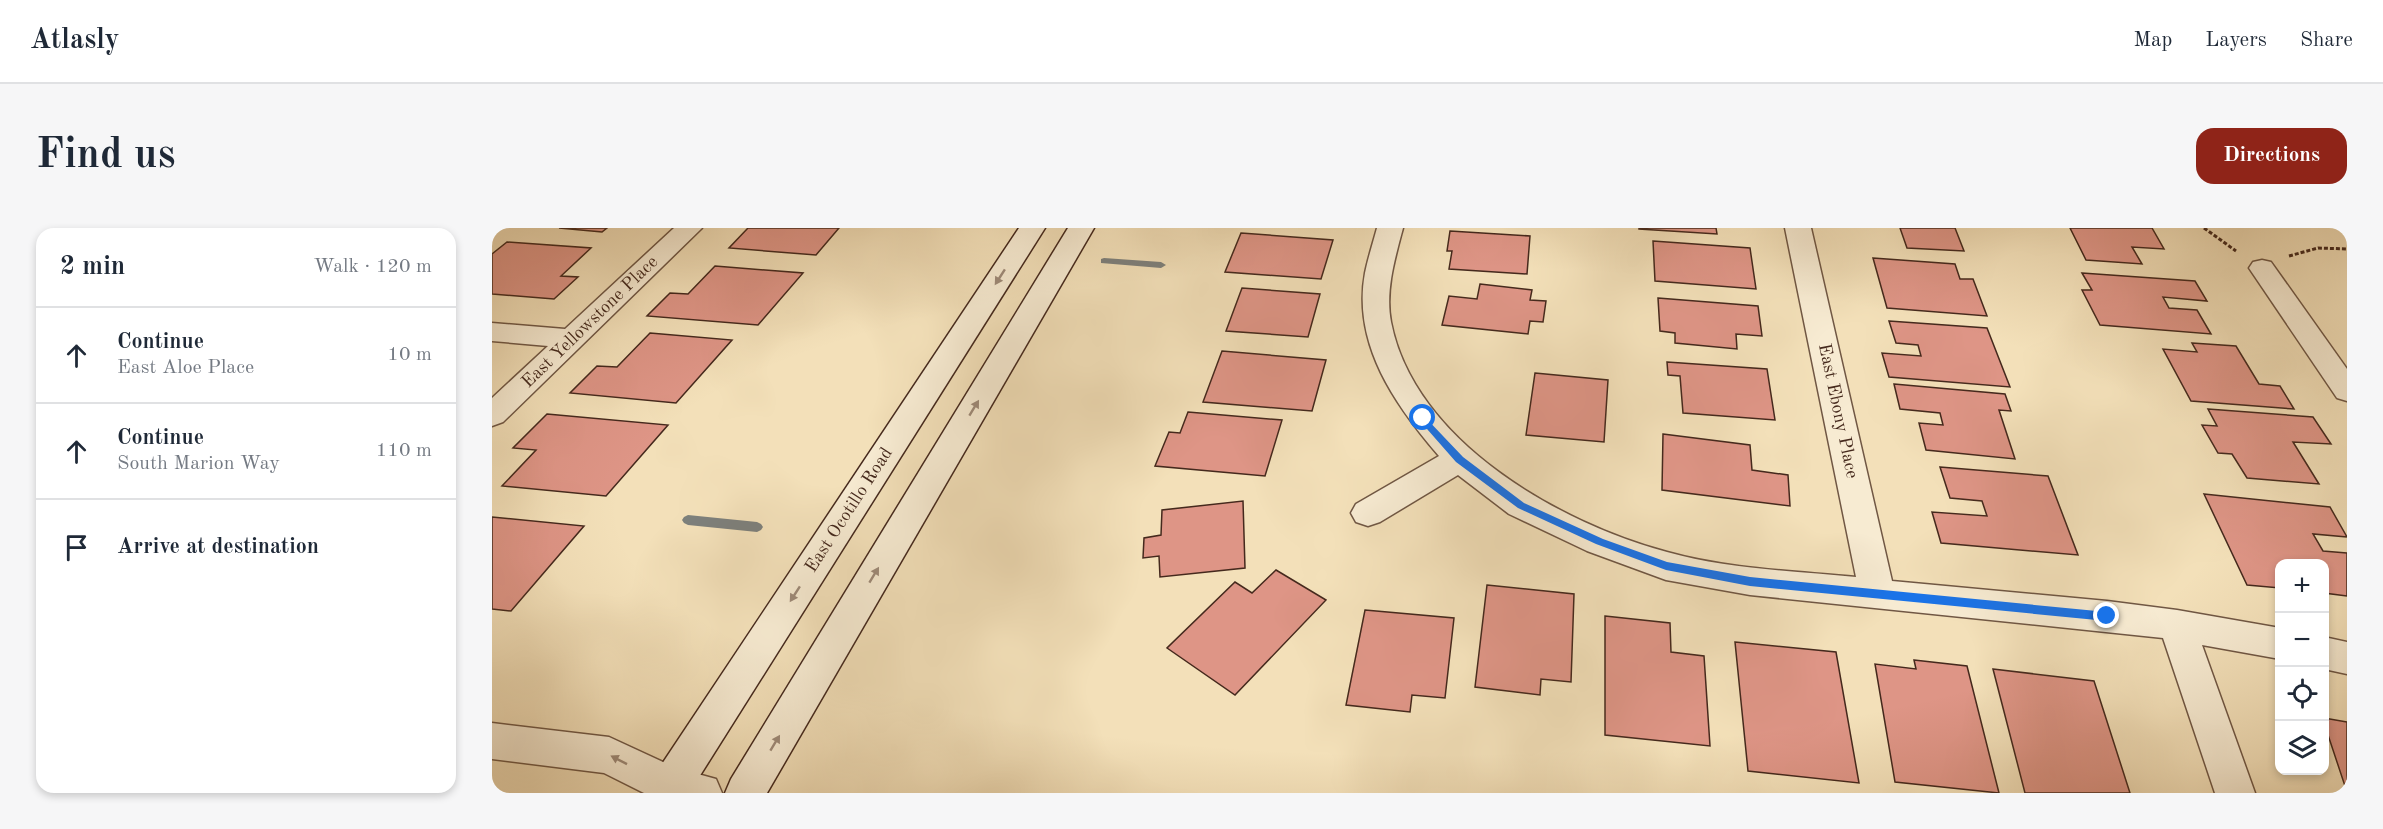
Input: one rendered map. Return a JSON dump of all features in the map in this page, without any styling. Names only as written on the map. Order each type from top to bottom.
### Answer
[{"type":"street","name":"East Yellowstone Place","points":[[492,415],[689,228]]},
{"type":"street","name":"East Ocotillo Road","points":[[668,791],[1032,228]]},
{"type":"street","points":[[745,793],[1081,228]]},
{"type":"street","points":[[1390,228],[1378,274],[1377,321],[1392,369],[1423,418],[1459,459],[1521,505],[1599,542],[1666,566],[1750,581],[2177,625],[2275,643]]},
{"type":"street","name":"East Ebony Place","points":[[1798,228],[1877,594]]},
{"type":"street","points":[[2262,268],[2347,391]]},
{"type":"street","points":[[492,332],[571,339]]},
{"type":"street","points":[[1368,513],[1459,459]]},
{"type":"street","points":[[2177,625],[2235,793]]},
{"type":"street","points":[[2329,654],[2347,658]]},
{"type":"street","points":[[492,741],[609,755],[668,791]]},
{"type":"path","points":[[2204,228],[2262,268],[2306,249],[2322,247],[2347,249]]},
{"type":"building","points":[[559,228],[607,228],[602,232]]},
{"type":"building","points":[[748,228],[839,228],[816,255],[729,248]]},
{"type":"building","points":[[1716,228],[1717,234],[1639,229]]},
{"type":"building","points":[[1900,228],[1955,228],[1964,251],[1907,248]]},
{"type":"building","points":[[2070,228],[2152,228],[2164,249],[2132,247],[2142,264],[2086,260]]},
{"type":"building","points":[[1450,231],[1530,236],[1527,274],[1449,269],[1452,251],[1447,251]]},
{"type":"building","points":[[1241,233],[1333,240],[1321,279],[1225,272]]},
{"type":"building","points":[[1653,241],[1750,248],[1756,289],[1655,281]]},
{"type":"building","points":[[507,242],[591,248],[561,276],[578,277],[554,299],[492,294],[492,254]]},
{"type":"building","points":[[1873,258],[1955,264],[1960,279],[1973,279],[1987,316],[1887,308]]},
{"type":"building","points":[[715,266],[803,273],[758,325],[647,316],[670,293],[688,294]]},
{"type":"building","points":[[2082,273],[2195,281],[2207,301],[2163,297],[2169,308],[2197,310],[2211,334],[2100,325],[2082,290],[2092,290]]},
{"type":"building","points":[[1480,284],[1532,290],[1530,300],[1546,301],[1543,322],[1530,321],[1528,334],[1442,325],[1449,296],[1477,299]]},
{"type":"building","points":[[1242,288],[1320,294],[1308,337],[1226,331]]},
{"type":"building","points":[[1658,298],[1758,306],[1762,336],[1736,334],[1737,349],[1675,343],[1675,333],[1660,331]]},
{"type":"building","points":[[1889,321],[1987,328],[2010,387],[1889,377],[1882,353],[1921,356],[1918,345],[1896,343]]},
{"type":"building","points":[[650,333],[732,340],[676,403],[570,393],[597,366],[617,367]]},
{"type":"building","points":[[2192,343],[2236,346],[2259,384],[2280,386],[2294,409],[2191,401],[2163,349],[2197,352]]},
{"type":"building","points":[[1222,351],[1326,360],[1312,411],[1203,402]]},
{"type":"building","points":[[1667,362],[1767,369],[1775,420],[1683,413],[1680,376],[1668,375]]},
{"type":"building","points":[[1535,373],[1608,380],[1604,442],[1526,435]]},
{"type":"building","points":[[1894,384],[2005,394],[2011,411],[1999,410],[2015,459],[1926,450],[1919,423],[1943,425],[1940,413],[1900,409]]},
{"type":"building","points":[[2208,409],[2313,417],[2331,444],[2293,442],[2319,484],[2247,478],[2232,454],[2218,453],[2202,425],[2217,426]]},
{"type":"building","points":[[1188,412],[1282,420],[1265,476],[1155,466],[1169,432],[1180,433]]},
{"type":"building","points":[[547,414],[668,425],[606,496],[502,486],[536,450],[513,448]]},
{"type":"building","points":[[1663,434],[1750,445],[1752,470],[1788,475],[1790,506],[1662,490]]},
{"type":"building","points":[[1940,467],[2048,476],[2078,555],[1941,543],[1932,512],[1987,516],[1982,501],[1950,498]]},
{"type":"building","points":[[2204,494],[2330,507],[2347,537],[2313,534],[2323,551],[2347,553],[2347,596],[2329,594],[2329,559],[2275,559],[2275,588],[2247,585]]},
{"type":"building","points":[[1243,501],[1245,568],[1160,577],[1159,556],[1143,558],[1144,538],[1161,535],[1162,510]]},
{"type":"building","points":[[492,517],[584,526],[511,611],[492,609]]},
{"type":"building","points":[[1276,570],[1326,600],[1235,695],[1167,648],[1235,582],[1252,593]]},
{"type":"building","points":[[1487,585],[1574,594],[1571,682],[1541,679],[1540,695],[1475,687]]},
{"type":"building","points":[[1365,610],[1454,618],[1445,698],[1412,695],[1410,712],[1346,705]]},
{"type":"building","points":[[1605,616],[1670,623],[1671,652],[1704,656],[1710,746],[1605,735]]},
{"type":"building","points":[[1735,642],[1836,652],[1859,783],[1748,771]]},
{"type":"building","points":[[1914,660],[1967,666],[1999,793],[1895,782],[1875,664],[1916,669]]},
{"type":"building","points":[[1993,669],[2094,681],[2130,793],[2025,793]]},
{"type":"building","points":[[2329,719],[2347,722],[2347,792],[2329,738]]},
{"type":"waterway","points":[[1104,261],[1161,265]]},
{"type":"waterway","points":[[688,520],[757,527]]},
{"type":"route","points":[[1423,418],[1459,459],[1521,505],[1599,542],[1666,566],[1750,581],[2107,616]]}]
